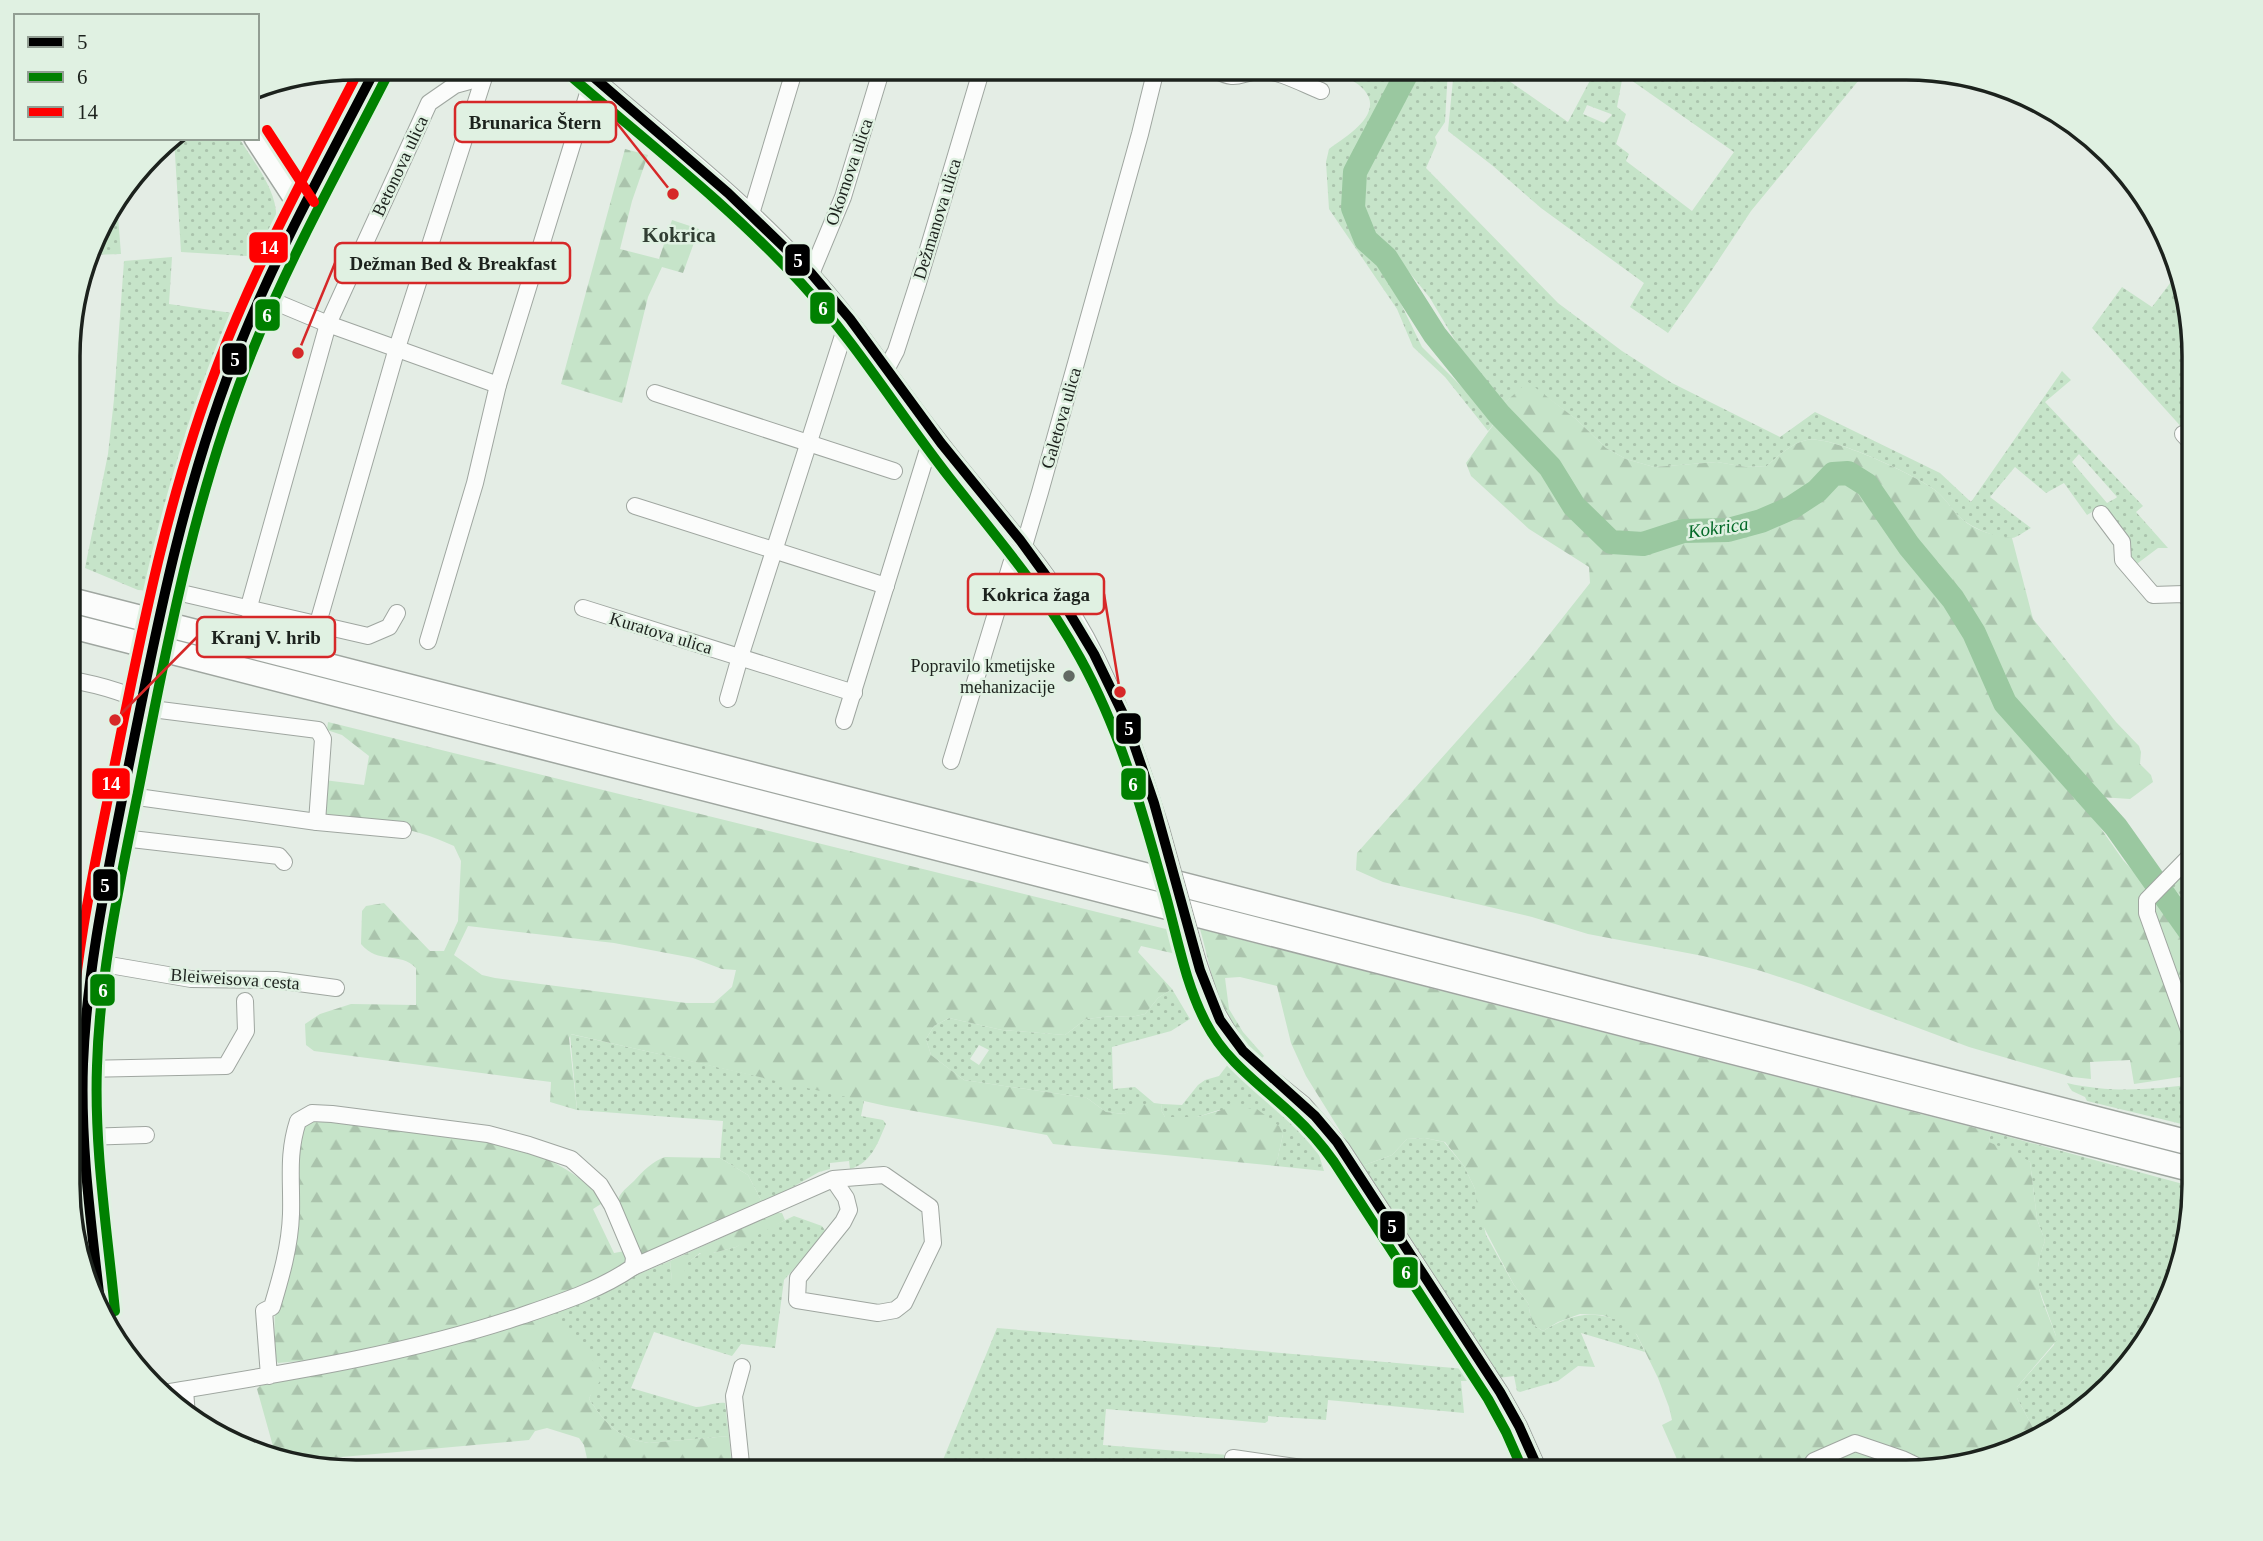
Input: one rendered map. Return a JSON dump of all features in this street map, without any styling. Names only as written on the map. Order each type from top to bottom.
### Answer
[{"type":"highway","points":[[81,603],[2182,1141]]},
{"type":"highway","points":[[81,629],[2182,1167]]},
{"type":"main road","points":[[81,1019],[163,592],[187,501],[219,397],[261,296],[302,210],[256,140]]},
{"type":"main road","points":[[81,1059],[84,1137],[98,1280]]},
{"type":"street","points":[[302,210],[370,80]]},
{"type":"street","name":"Betonova ulica","points":[[248,610],[328,324],[429,103],[467,80]]},
{"type":"street","name":"Betonova ulica","points":[[318,623],[397,348],[483,80]]},
{"type":"street","points":[[428,641],[475,483],[498,385],[586,80]]},
{"type":"street","points":[[596,80],[751,214],[811,274],[1024,546],[1073,617],[1114,694],[1161,829],[1213,1006],[1227,1031],[1251,1062],[1318,1119],[1342,1149],[1500,1392],[1535,1461]]},
{"type":"street","points":[[751,214],[791,80]]},
{"type":"street","name":"Okornova ulica","points":[[811,274],[843,197],[878,80]]},
{"type":"street","name":"Dežmanova ulica","points":[[887,368],[896,351],[911,306],[978,80]]},
{"type":"street","name":"Galetova ulica","points":[[950,761],[1011,564],[1024,546],[1153,80]]},
{"type":"street","points":[[1292,80],[1321,91]]},
{"type":"street","points":[[261,296],[328,324],[498,385]]},
{"type":"street","points":[[728,699],[848,320]]},
{"type":"street","points":[[655,393],[894,471]]},
{"type":"street","points":[[845,721],[933,433]]},
{"type":"street","points":[[635,506],[886,586]]},
{"type":"street","points":[[2101,514],[2122,542],[2123,560],[2153,595],[2182,594]]},
{"type":"street","points":[[163,592],[318,623],[368,636],[390,627],[397,613]]},
{"type":"street","name":"Kuratova ulica","points":[[583,608],[853,693]]},
{"type":"street","points":[[81,682],[143,690],[160,710],[318,730],[323,738],[317,822]]},
{"type":"street","points":[[123,795],[317,822],[403,830]]},
{"type":"street","points":[[114,837],[279,856],[284,862]]},
{"type":"street","points":[[2182,863],[2147,900],[2147,913],[2182,1011]]},
{"type":"street","name":"Bleiweisova cesta","points":[[92,962],[191,979],[276,980],[336,988]]},
{"type":"street","name":"Bleiweisova cesta","points":[[83,1069],[226,1066],[246,1031],[245,1001]]},
{"type":"street","points":[[270,1376],[264,1311],[272,1307],[284,1265],[291,1217],[291,1144],[298,1121],[312,1113],[488,1134],[571,1159],[600,1185],[612,1205],[634,1257],[633,1267]]},
{"type":"street","points":[[84,1137],[146,1135]]},
{"type":"street","points":[[174,1392],[386,1354],[461,1336],[583,1293],[621,1276],[633,1267],[833,1179],[884,1175],[930,1207],[933,1242],[904,1303],[895,1310],[878,1313],[797,1300],[798,1278],[843,1222],[849,1210],[846,1198],[833,1179]]},
{"type":"street","points":[[741,1461],[734,1396],[742,1367]]},
{"type":"street","points":[[185,1390],[186,1401]]},
{"type":"street","points":[[1814,1461],[1855,1443],[1906,1461]]},
{"type":"street","points":[[1233,1458],[1255,1461]]},
{"type":"green space","points":[[1351,80],[1396,80],[1348,175],[1344,207],[1364,250],[1388,277],[1422,347],[1496,421],[1488,431],[1445,377],[1413,347],[1397,309],[1329,209],[1326,162],[1329,149],[1360,124],[1370,108],[1370,100],[1365,91]]},
{"type":"green space","points":[[1412,80],[1447,80],[1445,122],[1435,137],[1437,143],[1426,168],[1558,303],[1622,351],[1672,383],[1780,437],[1815,412],[1940,473],[1971,502],[2062,371],[2071,380],[2045,402],[2143,506],[2136,512],[2168,548],[2158,548],[2134,566],[2128,558],[2128,544],[2102,506],[2087,515],[2064,483],[2046,493],[2015,467],[1990,497],[2031,528],[2012,538],[2006,538],[1985,532],[1966,522],[1941,495],[1922,482],[1890,465],[1834,443],[1818,440],[1801,442],[1786,450],[1767,466],[1746,467],[1717,462],[1654,467],[1626,459],[1606,448],[1576,419],[1528,383],[1503,404],[1472,369],[1430,298],[1388,246],[1372,233],[1366,222],[1360,195],[1363,168],[1390,111]],"holes":[[[2079,454],[2117,497],[2107,503],[2072,462]]]},
{"type":"green space","points":[[1453,80],[1508,80],[1568,122],[1590,80],[1622,80],[1617,107],[1626,114],[1616,144],[1629,154],[1626,161],[1692,211],[1734,152],[1631,80],[1859,80],[1751,211],[1668,333],[1630,307],[1644,283],[1541,208],[1448,131]],"holes":[[[1587,105],[1611,114],[1604,123],[1583,114]]]},
{"type":"green space","points":[[186,140],[240,140],[272,193],[276,222],[266,254],[247,256],[181,252],[175,149]]},
{"type":"green space","points":[[625,149],[648,155],[632,201],[620,249],[659,259],[672,220],[699,229],[683,273],[662,267],[648,297],[622,403],[561,384]]},
{"type":"green space","points":[[118,216],[121,254],[100,255]]},
{"type":"green space","points":[[172,257],[169,304],[239,314],[217,375],[154,591],[138,590],[85,568],[108,454],[124,261]]},
{"type":"green space","points":[[2172,281],[2182,338],[2182,428],[2092,328],[2122,287],[2152,307]]},
{"type":"green space","points":[[1528,382],[1576,419],[1606,448],[1626,459],[1654,467],[1717,462],[1746,467],[1767,466],[1786,450],[1807,440],[1833,443],[1871,457],[1937,491],[1958,515],[1973,527],[2012,538],[2033,619],[2116,722],[2139,746],[2140,764],[2151,775],[2153,782],[2130,799],[2100,797],[2010,698],[1983,631],[1939,563],[1911,539],[1898,513],[1881,489],[1862,475],[1846,467],[1833,468],[1818,477],[1809,490],[1780,509],[1759,517],[1662,528],[1642,537],[1613,537],[1576,503],[1549,453],[1503,404]]},
{"type":"green space","points":[[1496,421],[1515,434],[1546,470],[1570,509],[1604,543],[1620,551],[1646,549],[1692,537],[1727,537],[1761,528],[1794,512],[1833,480],[1842,480],[1862,488],[1914,562],[1926,585],[1961,623],[2002,713],[2085,806],[2123,860],[2163,905],[2182,933],[2182,1077],[2134,1084],[2130,1060],[2090,1062],[2091,1079],[2072,1077],[1969,1047],[1761,971],[1703,956],[1588,934],[1532,917],[1383,882],[1356,870],[1357,853],[1530,659],[1590,583],[1589,567],[1529,529],[1471,476],[1466,463]]},
{"type":"green space","points":[[328,722],[1178,932],[1185,956],[1141,946],[1138,952],[1172,989],[1158,998],[1145,1014],[1086,1019],[1065,1035],[1002,1030],[949,1018],[934,1026],[926,1039],[931,1055],[964,1080],[1087,1098],[1106,1112],[1124,1114],[1145,1104],[1154,1103],[1162,1104],[1161,1110],[1165,1117],[1197,1117],[1232,1107],[1257,1109],[1279,1126],[1283,1134],[1276,1166],[1053,1144],[1047,1135],[886,1106],[571,1034],[569,1038],[577,1110],[550,1102],[551,1082],[314,1051],[306,1045],[305,1024],[320,1014],[351,1004],[416,1005],[416,968],[403,960],[375,954],[361,944],[362,911],[366,906],[384,903],[430,951],[444,951],[458,921],[461,861],[454,846],[421,833],[389,826],[321,819],[324,780],[364,785],[369,756],[342,735],[327,730]],"holes":[[[468,926],[614,943],[693,958],[722,969],[736,970],[732,987],[714,1003],[686,1003],[495,978],[482,975],[454,955]]]},
{"type":"green space","points":[[2182,872],[2182,898],[2170,883]]},
{"type":"green space","points":[[1200,929],[1991,1132],[1989,1142],[2030,1162],[2037,1219],[2045,1241],[2038,1268],[2039,1289],[2056,1341],[2017,1387],[2017,1398],[2033,1430],[1978,1451],[1925,1460],[1678,1461],[1662,1425],[1672,1420],[1669,1407],[1637,1335],[1626,1323],[1602,1315],[1580,1314],[1543,1331],[1532,1324],[1528,1303],[1514,1285],[1478,1216],[1475,1189],[1464,1166],[1445,1142],[1425,1138],[1407,1139],[1392,1155],[1362,1166],[1306,1076],[1291,1043],[1277,986],[1240,977],[1225,978],[1229,1009],[1243,1032],[1264,1056],[1260,1060],[1240,1041],[1232,1029],[1215,987]]},
{"type":"green space","points":[[1172,989],[1190,1019],[1171,1031],[1112,1047],[1113,1089],[1135,1087],[1154,1103],[1124,1114],[1106,1112],[1087,1098],[964,1080],[931,1055],[926,1039],[934,1026],[949,1018],[1002,1030],[1065,1035],[1086,1019],[1145,1014],[1158,998]],"holes":[[[979,1045],[989,1050],[979,1065],[970,1059]]]},
{"type":"green space","points":[[570,1034],[856,1098],[864,1101],[861,1116],[883,1120],[886,1124],[869,1157],[858,1166],[850,1169],[849,1161],[830,1163],[830,1169],[819,1172],[763,1204],[748,1175],[720,1158],[723,1121],[577,1110]]},
{"type":"green space","points":[[1235,1062],[1313,1135],[1324,1171],[1276,1166],[1283,1134],[1219,1110],[1197,1117],[1165,1117],[1161,1110],[1162,1104],[1182,1105],[1198,1085],[1219,1076],[1229,1063]]},
{"type":"green space","points":[[2067,1083],[2130,1090],[2182,1086],[2182,1124],[2087,1101],[2085,1097],[2072,1091]]},
{"type":"green space","points":[[312,1118],[469,1138],[543,1157],[586,1183],[604,1202],[593,1209],[614,1253],[625,1251],[627,1263],[620,1270],[574,1291],[451,1334],[323,1359],[278,1363],[274,1356],[275,1303],[302,1122]]},
{"type":"green space","points":[[1991,1132],[2182,1184],[2180,1221],[2173,1256],[2146,1322],[2102,1380],[2060,1414],[2033,1430],[2017,1398],[2017,1387],[2054,1345],[2056,1336],[2036,1280],[2045,1241],[2037,1219],[2030,1162],[1989,1142]]},
{"type":"green space","points":[[1425,1138],[1444,1142],[1464,1166],[1475,1189],[1486,1235],[1514,1285],[1528,1303],[1532,1324],[1543,1331],[1559,1322],[1584,1315],[1615,1319],[1630,1326],[1645,1352],[1581,1333],[1595,1367],[1578,1366],[1558,1381],[1520,1392],[1517,1391],[1514,1376],[1498,1378],[1362,1166],[1392,1155],[1407,1139]]},
{"type":"green space","points":[[665,1157],[720,1158],[748,1175],[763,1204],[650,1255],[641,1253],[621,1218],[619,1197],[648,1167]]},
{"type":"green space","points":[[776,1213],[782,1213],[785,1220],[736,1247],[713,1253],[700,1253],[686,1264],[683,1278],[672,1281],[670,1261]]},
{"type":"green space","points":[[794,1216],[822,1226],[826,1232],[784,1280],[775,1348],[741,1344],[732,1356],[654,1332],[631,1388],[696,1407],[725,1403],[729,1436],[649,1443],[621,1434],[589,1399],[592,1391],[548,1312],[670,1261],[672,1280],[685,1264],[701,1253],[736,1247],[757,1233]]},
{"type":"green space","points":[[548,1312],[603,1374],[589,1399],[621,1434],[649,1443],[729,1436],[731,1461],[588,1461],[584,1445],[579,1438],[547,1428],[535,1431],[529,1440],[320,1458],[273,1448],[257,1389],[260,1386]]},
{"type":"green space","points":[[997,1328],[1477,1370],[1483,1381],[1461,1381],[1464,1413],[1328,1400],[1326,1420],[1268,1416],[1265,1423],[1106,1409],[1103,1445],[1228,1455],[1228,1461],[943,1461]]},
{"type":"waterway","name":"Kokrica","points":[[1403,80],[1355,172],[1353,208],[1366,240],[1386,258],[1435,335],[1499,414],[1550,467],[1574,506],[1611,542],[1643,544],[1683,531],[1728,530],[1761,521],[1791,508],[1817,491],[1833,474],[1848,473],[1867,485],[1909,546],[1953,599],[1974,633],[2005,703],[2116,827],[2182,920]]},
{"type":"transit line","name":"14","points":[[81,944],[145,618],[184,464],[233,326],[285,214],[354,80]]},
{"type":"transit line","name":"5","points":[[98,1279],[83,1126],[85,1027],[106,879],[174,553],[204,447],[241,342],[288,238],[370,80]]},
{"type":"transit line","name":"6","points":[[115,1311],[97,1127],[99,1029],[114,918],[175,610],[201,503],[234,399],[254,347],[301,243],[385,80]]},
{"type":"transit line","name":"6","points":[[575,80],[719,203],[801,283],[877,378],[1050,609],[1095,687],[1120,746],[1150,838],[1188,978],[1206,1023],[1234,1062],[1300,1121],[1334,1162],[1488,1399],[1519,1461]]},
{"type":"transit line","name":"5","points":[[597,80],[728,193],[810,272],[850,319],[941,443],[1052,584],[1094,654],[1125,718],[1154,803],[1200,970],[1220,1020],[1243,1051],[1315,1116],[1337,1142],[1500,1392],[1535,1461]]},
{"type":"transit line","name":"14","points":[[267,130],[314,202]]},
{"type":"place","name":"Brunarica Štern","points":[[673,194]]},
{"type":"place","name":"Dežman Bed & Breakfast","points":[[298,353]]},
{"type":"place","name":"Popravilo kmetijske mehanizacije","points":[[1069,676]]},
{"type":"place","name":"Kokrica žaga","points":[[1120,692]]},
{"type":"place","name":"Kranj V. hrib","points":[[115,720]]},
{"type":"district","name":"Kokrica","points":[[679,235]]}]
